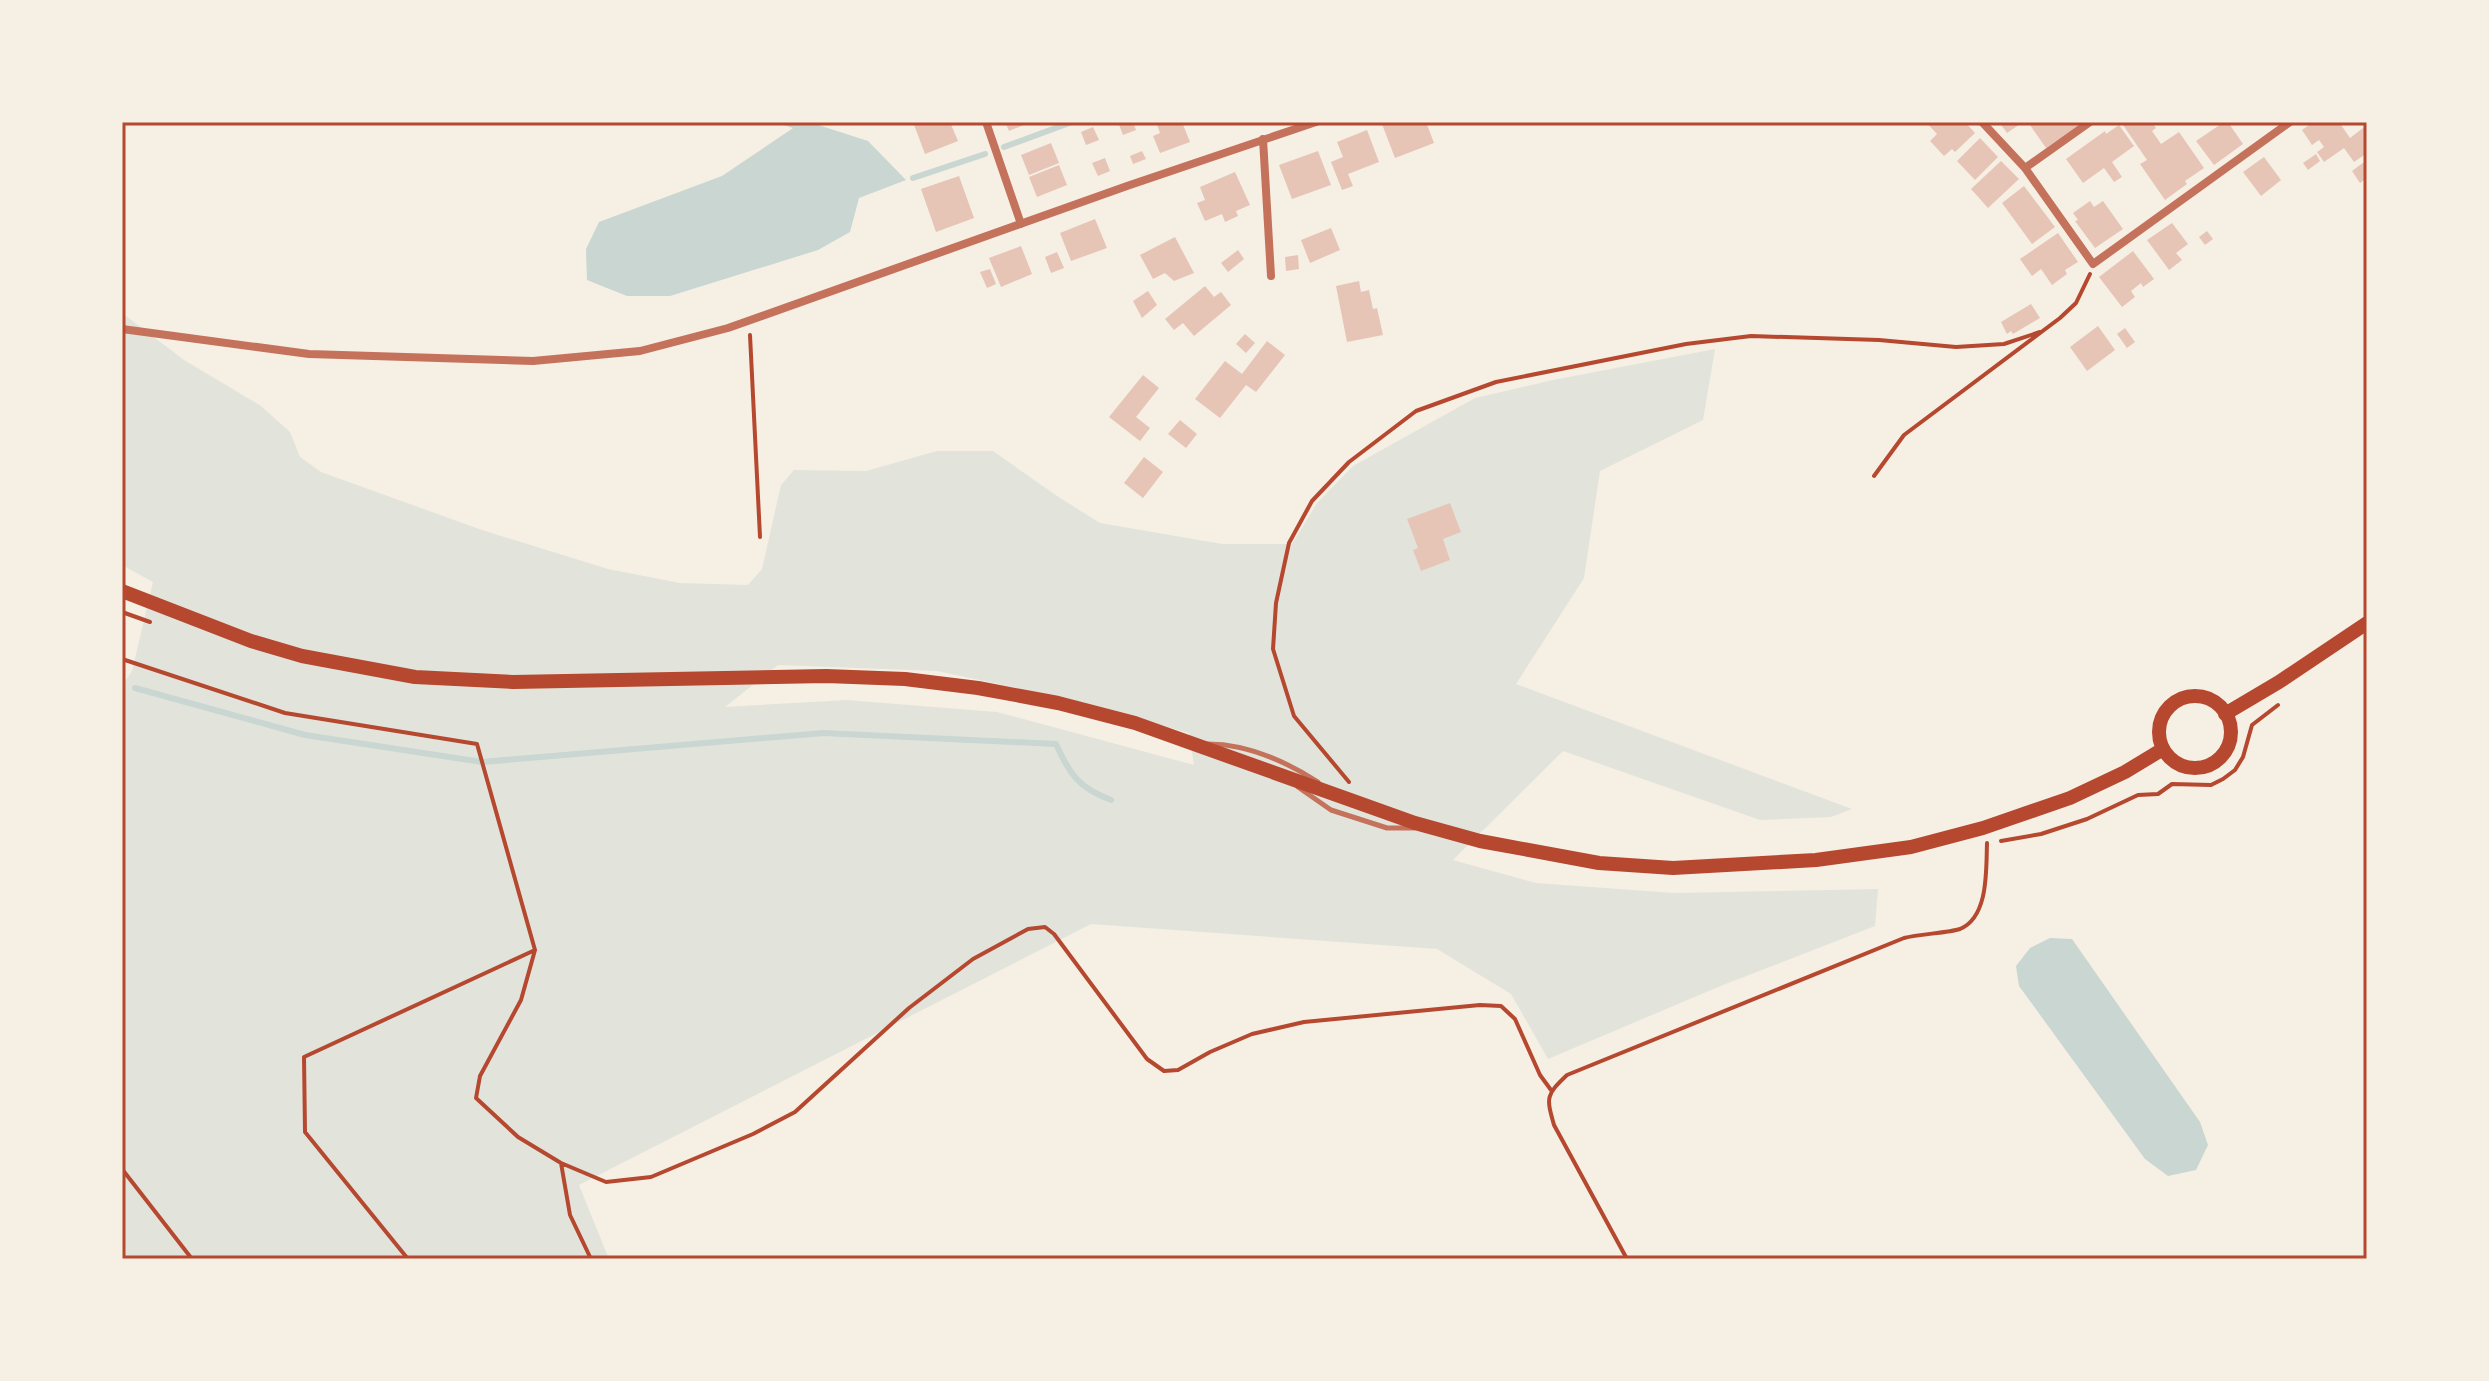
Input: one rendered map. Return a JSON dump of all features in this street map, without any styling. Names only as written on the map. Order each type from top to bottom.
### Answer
[{"type":"main road","points":[[122,591],[251,641],[302,656],[415,677],[513,682],[826,676],[905,679],[978,688],[1058,703],[1135,723],[1281,775],[1347,791],[1433,828],[1480,841],[1599,863],[1673,868],[1816,860],[1911,847],[1983,828],[2070,798],[2125,772],[2163,749]]},
{"type":"main road","points":[[2225,714],[2367,623]]},
{"type":"main road","points":[[2201,697],[2211,700],[2225,714],[2230,738],[2226,749],[2212,764],[2200,768],[2178,764],[2163,749],[2159,726],[2163,715],[2179,700],[2201,697]]},
{"type":"street","points":[[986,122],[1021,224]]},
{"type":"street","points":[[122,329],[309,354],[533,361],[640,351],[728,328],[1316,122]]},
{"type":"street","points":[[1982,122],[2025,168],[2093,264],[2290,122]]},
{"type":"street","points":[[2025,168],[2090,122]]},
{"type":"street","points":[[1263,139],[1271,276]]},
{"type":"lane","points":[[1195,744],[1230,744],[1289,763],[1347,791]]},
{"type":"lane","points":[[1281,775],[1331,810],[1387,828],[1433,828]]},
{"type":"path","points":[[1874,476],[1904,435],[2076,303],[2093,264]]},
{"type":"path","points":[[749,320],[760,537]]},
{"type":"path","points":[[1347,791],[1294,716],[1273,649],[1276,603],[1289,543],[1312,501],[1349,462],[1416,411],[1496,382],[1686,344],[1738,337],[1879,340],[1956,347],[2004,344],[2040,332]]},
{"type":"path","points":[[122,612],[163,627]]},
{"type":"path","points":[[122,659],[285,713],[477,744],[535,950],[521,1000],[480,1076],[476,1098],[518,1137],[561,1163],[606,1182],[651,1177],[753,1134],[795,1112],[909,1008],[973,959],[1028,929],[1045,927],[1054,934],[1147,1059],[1164,1071],[1178,1070],[1252,1034],[1304,1022],[1480,1005],[1501,1006],[1515,1019],[1540,1075],[1551,1090]]},
{"type":"path","points":[[1627,1259],[1554,1125],[1549,1106],[1551,1090],[1567,1075],[1904,938],[1957,930],[1971,923],[1982,901],[1987,844],[2041,834],[2076,823],[2138,795],[2158,794],[2172,784],[2211,785],[2235,770],[2243,757],[2252,725],[2288,698]]},
{"type":"path","points":[[408,1259],[305,1132],[304,1057],[535,950]]},
{"type":"path","points":[[561,1163],[570,1215],[591,1259]]},
{"type":"path","points":[[122,1169],[192,1259]]},
{"type":"shaded area","points":[[802,122],[868,141],[906,180],[859,198],[850,232],[818,250],[670,296],[627,296],[587,280],[586,249],[599,222],[722,176]]},
{"type":"shaded area","points":[[122,313],[184,360],[261,406],[290,432],[300,457],[321,472],[482,530],[608,569],[680,583],[748,585],[762,569],[781,485],[794,470],[866,471],[937,451],[993,451],[1100,523],[1222,544],[1292,544],[1317,503],[1353,466],[1475,398],[1715,349],[1703,420],[1600,471],[1584,578],[1516,684],[1852,809],[1831,817],[1760,820],[1563,751],[1453,860],[1536,883],[1674,893],[1878,889],[1875,926],[1723,985],[1548,1059],[1511,994],[1437,949],[1091,924],[579,1185],[609,1259],[122,1259],[122,686],[132,671],[153,582],[122,565]],"holes":[[[778,665],[937,671],[1059,697],[1189,733],[1194,765],[997,712],[846,700],[725,707]]]},
{"type":"shaded area","points":[[2050,938],[2072,939],[2200,1122],[2208,1145],[2196,1170],[2168,1176],[2145,1159],[2019,986],[2016,966],[2030,948]]},
{"type":"building","points":[[913,122],[950,122],[958,141],[925,154]]},
{"type":"building","points":[[1005,122],[1031,122],[1009,131]]},
{"type":"building","points":[[1118,122],[1133,122],[1136,130],[1123,135]]},
{"type":"building","points":[[1156,122],[1182,122],[1190,142],[1160,153],[1153,136],[1160,133]]},
{"type":"building","points":[[1426,122],[1434,143],[1395,158],[1382,124]]},
{"type":"building","points":[[1926,122],[1965,122],[1975,133],[1955,152],[1952,149],[1944,156],[1930,141],[1937,134]]},
{"type":"building","points":[[1999,122],[2023,122],[2007,133]]},
{"type":"building","points":[[2034,122],[2084,122],[2046,148],[2030,125]]},
{"type":"building","points":[[2121,122],[2152,122],[2156,128],[2152,131],[2161,144],[2179,132],[2204,168],[2165,200],[2140,164],[2147,160]]},
{"type":"building","points":[[2224,122],[2234,122],[2230,125],[2243,144],[2214,165],[2196,141]]},
{"type":"building","points":[[2313,122],[2339,122],[2350,138],[2367,125],[2367,153],[2354,162],[2344,148],[2324,162],[2317,152],[2324,147],[2319,140],[2312,145],[2302,130]]},
{"type":"building","points":[[2119,125],[2134,146],[2112,162],[2122,177],[2114,182],[2104,168],[2083,183],[2066,159],[2105,131],[2106,134]]},
{"type":"building","points":[[1093,127],[1099,140],[1086,145],[1081,132]]},
{"type":"building","points":[[1367,130],[1379,162],[1348,174],[1353,186],[1342,190],[1331,162],[1343,157],[1337,142]]},
{"type":"building","points":[[1980,138],[1998,157],[1975,180],[1957,161]]},
{"type":"building","points":[[1051,143],[1059,163],[1029,175],[1021,155]]},
{"type":"building","points":[[1142,151],[1146,159],[1133,164],[1130,156]]},
{"type":"building","points":[[1318,151],[1331,185],[1292,199],[1279,165]]},
{"type":"building","points":[[2316,154],[2320,161],[2308,170],[2303,163]]},
{"type":"building","points":[[2264,157],[2281,180],[2261,196],[2243,172]]},
{"type":"building","points":[[1105,158],[1110,171],[1098,176],[1092,163]]},
{"type":"building","points":[[2367,160],[2367,178],[2360,183],[2352,171]]},
{"type":"building","points":[[2001,161],[2019,179],[1988,208],[1971,189]]},
{"type":"building","points":[[1059,165],[1067,185],[1037,197],[1029,177]]},
{"type":"building","points":[[1235,172],[1250,205],[1236,211],[1238,216],[1225,222],[1222,214],[1205,221],[1197,203],[1205,200],[1200,187]]},
{"type":"building","points":[[959,176],[974,218],[936,232],[921,189]]},
{"type":"building","points":[[2024,186],[2055,227],[2032,244],[2002,203]]},
{"type":"building","points":[[2090,201],[2094,207],[2103,201],[2123,229],[2095,248],[2075,221],[2078,220],[2073,213]]},
{"type":"building","points":[[1095,219],[1107,248],[1071,261],[1060,233]]},
{"type":"building","points":[[2172,223],[2188,244],[2176,253],[2182,260],[2169,270],[2147,240]]},
{"type":"building","points":[[1331,228],[1340,250],[1310,263],[1301,240]]},
{"type":"building","points":[[2207,231],[2213,239],[2205,245],[2199,237]]},
{"type":"building","points":[[2058,233],[2078,262],[2065,270],[2067,274],[2052,285],[2041,269],[2032,276],[2020,259]]},
{"type":"building","points":[[1175,237],[1194,273],[1174,281],[1165,273],[1153,279],[1140,255]]},
{"type":"building","points":[[1021,246],[1032,274],[1001,287],[989,258]]},
{"type":"building","points":[[1238,250],[1244,259],[1228,272],[1221,263]]},
{"type":"building","points":[[2133,251],[2154,279],[2143,287],[2141,283],[2131,291],[2135,297],[2122,307],[2099,277]]},
{"type":"building","points":[[1057,252],[1064,268],[1051,273],[1045,257]]},
{"type":"building","points":[[1298,255],[1299,269],[1286,271],[1285,257]]},
{"type":"building","points":[[990,269],[996,284],[987,288],[980,272]]},
{"type":"building","points":[[1359,281],[1361,292],[1369,290],[1373,309],[1377,308],[1383,335],[1347,342],[1336,286]]},
{"type":"building","points":[[1205,286],[1214,297],[1221,292],[1231,305],[1194,336],[1183,323],[1174,330],[1165,319]]},
{"type":"building","points":[[1148,291],[1157,305],[1142,318],[1133,301]]},
{"type":"building","points":[[2031,304],[2040,318],[2013,334],[2011,331],[2007,334],[2001,322]]},
{"type":"building","points":[[2098,326],[2115,350],[2087,371],[2070,347]]},
{"type":"building","points":[[2125,328],[2135,342],[2127,348],[2117,334]]},
{"type":"building","points":[[1245,334],[1255,343],[1246,353],[1236,344]]},
{"type":"building","points":[[1267,341],[1285,355],[1256,392],[1246,385],[1220,418],[1195,399],[1225,361],[1242,374]]},
{"type":"building","points":[[1143,375],[1159,388],[1136,417],[1150,428],[1140,441],[1109,417]]},
{"type":"building","points":[[1180,420],[1197,434],[1186,448],[1168,434]]},
{"type":"building","points":[[1144,457],[1163,472],[1143,498],[1124,483]]},
{"type":"building","points":[[1450,503],[1461,532],[1443,539],[1450,560],[1421,571],[1413,550],[1418,548],[1407,519]]},
{"type":"waterway","points":[[784,122],[796,126]]},
{"type":"waterway","points":[[1004,147],[1072,122]]},
{"type":"waterway","points":[[913,178],[985,154]]},
{"type":"waterway","points":[[135,688],[305,735],[482,762],[823,733],[1056,744],[1077,779],[1091,791],[1111,800]]}]
